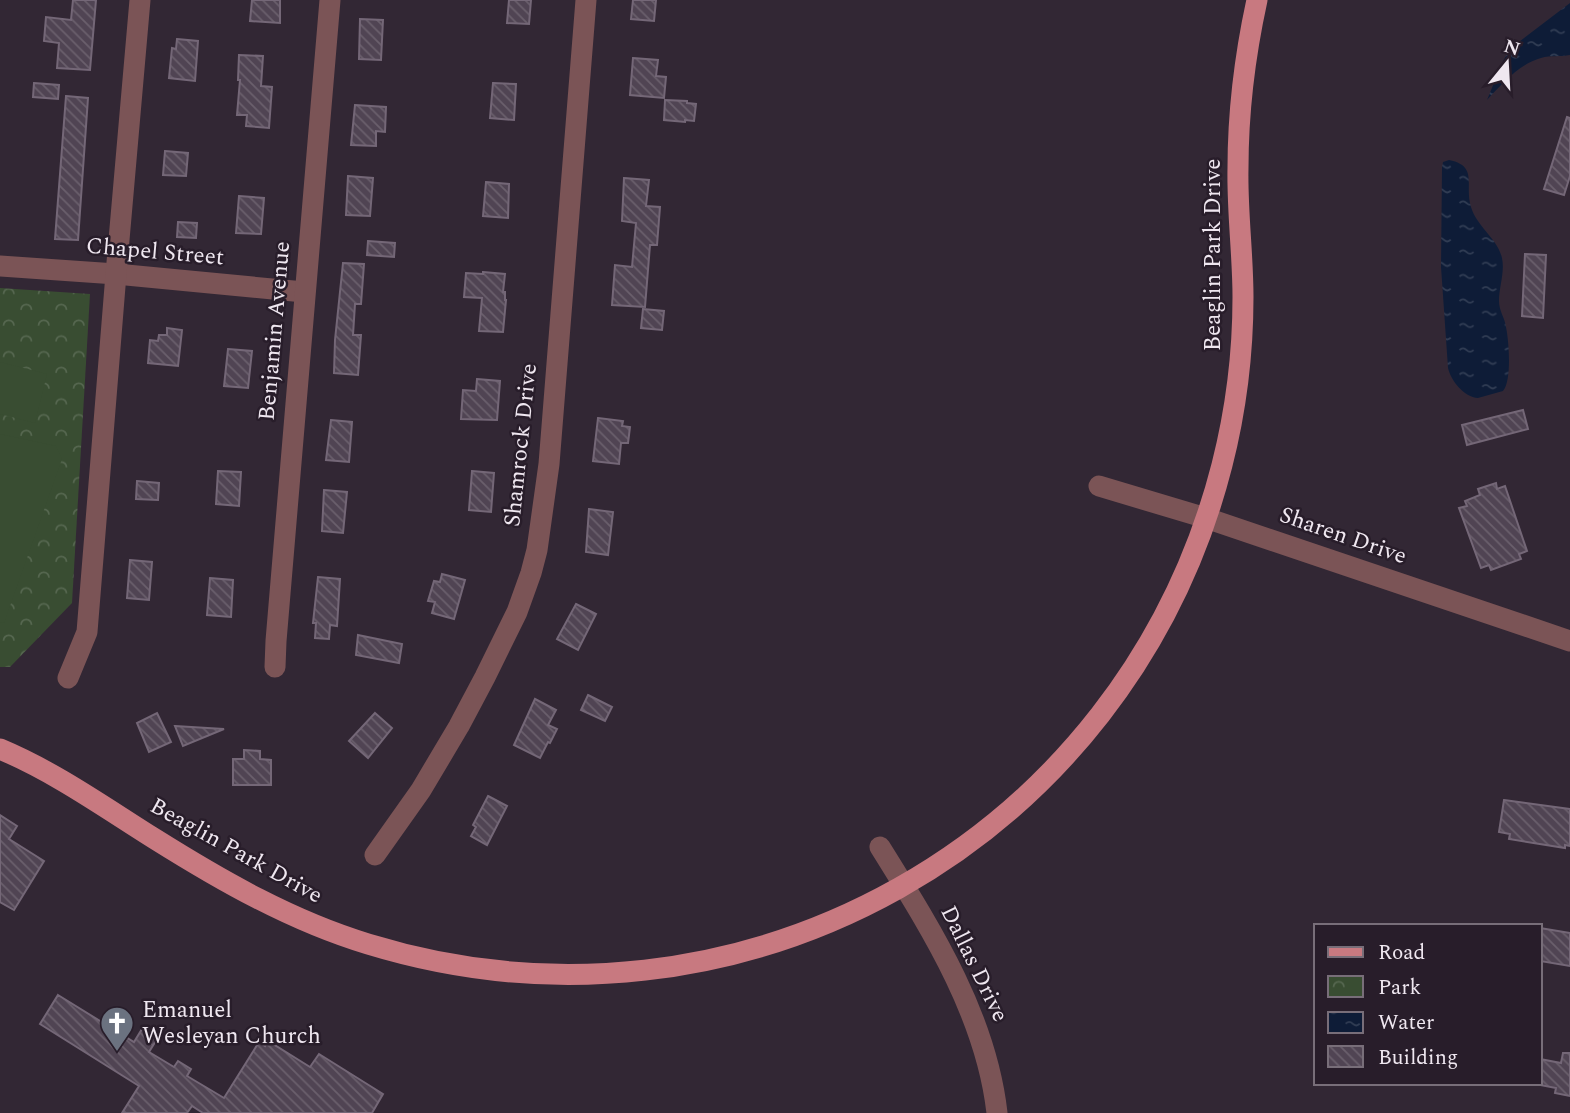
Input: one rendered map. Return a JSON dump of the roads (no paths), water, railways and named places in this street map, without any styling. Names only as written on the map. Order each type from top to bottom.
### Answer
[{"type":"main road","name":"Beaglin Park Drive","points":[[0,749],[52,774],[206,870],[293,916],[366,944],[433,962],[504,972],[585,975],[633,972],[751,950],[824,925],[904,885],[943,861],[1004,815],[1033,790],[1093,725],[1154,634],[1184,574],[1206,518],[1221,468],[1241,353],[1243,293],[1238,194],[1240,116],[1245,69],[1258,0]]},
{"type":"street","points":[[68,678],[86,632],[140,0]]},
{"type":"street","name":"Benjamin Avenue","points":[[275,667],[330,0]]},
{"type":"street","name":"Shamrock Drive","points":[[375,855],[421,790],[459,726],[517,612],[534,561],[549,464],[586,0]]},
{"type":"street","name":"Chapel Street","points":[[0,266],[304,292]]},
{"type":"street","name":"Sharen Drive","points":[[1099,486],[1206,518],[1570,641]]},
{"type":"street","name":"Dallas Drive","points":[[880,848],[912,897],[976,1025],[991,1071],[997,1113]]},
{"type":"water","points":[[1570,3],[1570,55],[1545,57],[1525,65],[1511,75],[1487,100],[1511,48]]},
{"type":"water","points":[[1449,160],[1464,167],[1467,172],[1471,207],[1500,251],[1503,263],[1499,301],[1508,342],[1508,379],[1503,391],[1478,398],[1459,388],[1448,368],[1441,267],[1442,167],[1443,162]]},
{"type":"place","name":"Emanuel Wesleyan Church","points":[[117,1053]]}]
